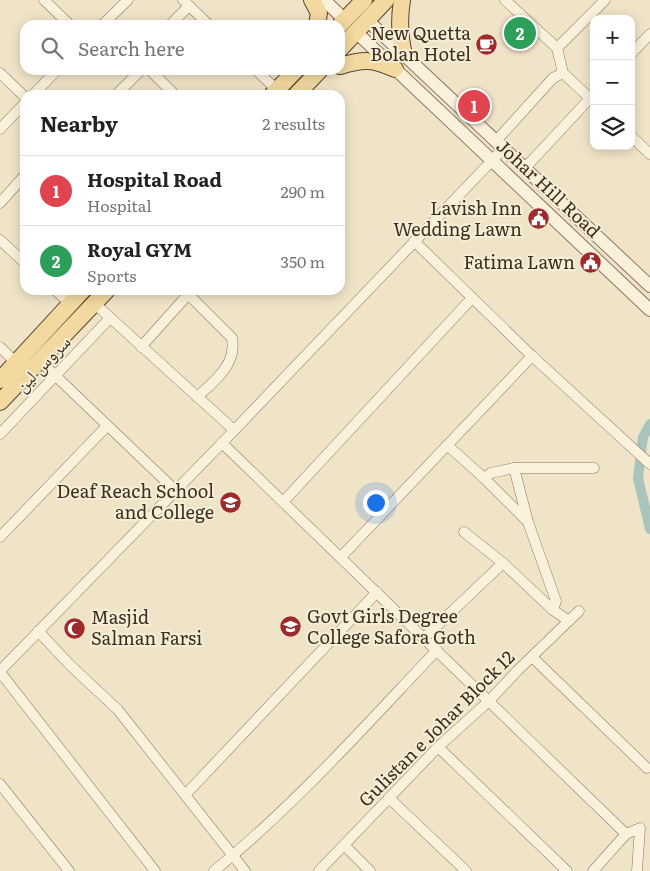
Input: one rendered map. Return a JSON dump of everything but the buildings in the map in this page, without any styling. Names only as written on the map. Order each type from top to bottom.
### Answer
[{"type":"main road","points":[[312,0],[319,13],[318,20]]},
{"type":"main road","points":[[345,35],[353,15],[386,0]]},
{"type":"main road","points":[[402,0],[399,18],[400,37],[404,54]]},
{"type":"main road","points":[[345,65],[358,61],[376,61],[395,69]]},
{"type":"main road","points":[[277,90],[291,75]]},
{"type":"main road","points":[[301,90],[315,75]]},
{"type":"main road","points":[[0,380],[78,295]]},
{"type":"main road","points":[[0,402],[102,295]]},
{"type":"street","points":[[44,0],[65,20]]},
{"type":"street","points":[[107,20],[128,0]]},
{"type":"street","name":"Johar Hill Road","points":[[324,0],[353,15],[395,69],[650,310]]},
{"type":"street","points":[[505,0],[557,48],[564,73],[590,96]]},
{"type":"street","points":[[557,48],[602,1]]},
{"type":"street","points":[[174,20],[186,3],[204,20]]},
{"type":"street","points":[[353,15],[404,54],[650,286]]},
{"type":"street","points":[[635,50],[650,34]]},
{"type":"street","points":[[0,73],[20,92]]},
{"type":"street","points":[[155,871],[0,672],[492,160],[500,144],[553,78],[564,73]]},
{"type":"street","points":[[38,90],[52,75]]},
{"type":"street","points":[[121,90],[136,75]]},
{"type":"street","points":[[155,75],[170,90]]},
{"type":"street","points":[[260,75],[272,90]]},
{"type":"street","points":[[525,168],[590,100]]},
{"type":"street","points":[[0,129],[20,108]]},
{"type":"street","points":[[635,140],[650,154]]},
{"type":"street","points":[[0,203],[20,181]]},
{"type":"street","points":[[0,240],[20,258]]},
{"type":"street","points":[[414,241],[532,356],[650,464]]},
{"type":"street","points":[[61,295],[70,303]]},
{"type":"street","points":[[141,347],[185,295]]},
{"type":"street","points":[[192,295],[232,338],[234,348],[230,361],[219,378],[197,398]]},
{"type":"street","points":[[283,502],[472,298]]},
{"type":"street","points":[[94,303],[234,430]]},
{"type":"street","name":"سروس لین","points":[[0,434],[110,318]]},
{"type":"street","points":[[0,347],[16,363]]},
{"type":"street","points":[[341,558],[532,356]]},
{"type":"street","points":[[40,361],[175,490]]},
{"type":"street","points":[[0,536],[107,426]]},
{"type":"street","points":[[222,443],[626,834]]},
{"type":"street","points":[[447,445],[484,478],[528,522]]},
{"type":"street","points":[[484,478],[491,472],[514,468],[594,468]]},
{"type":"street","points":[[514,468],[528,522],[556,601],[554,610]]},
{"type":"street","points":[[464,532],[503,562],[554,610],[569,621]]},
{"type":"street","points":[[424,638],[503,562]]},
{"type":"street","points":[[186,794],[378,592]]},
{"type":"street","name":"Gulistan e Johar Block 12","points":[[319,871],[438,748],[489,701],[517,671],[579,612]]},
{"type":"street","points":[[38,631],[70,665],[118,710],[245,871]]},
{"type":"street","points":[[214,871],[233,856],[319,775],[437,650]]},
{"type":"street","points":[[532,657],[647,768]]},
{"type":"street","points":[[438,748],[567,871]]},
{"type":"street","points":[[0,784],[69,871]]},
{"type":"street","points":[[390,798],[466,871]]},
{"type":"street","points":[[593,871],[626,834],[640,828],[637,871]]},
{"type":"street","points":[[344,846],[370,871]]},
{"type":"waterway","points":[[650,424],[643,437],[638,478],[650,529]]},
{"type":"place","name":"Royal GYM","points":[[520,33]]},
{"type":"place","name":"New Quetta Bolan Hotel","points":[[487,44]]},
{"type":"place","name":"Hospital Road","points":[[474,106]]},
{"type":"place","name":"Lavish Inn Wedding Lawn","points":[[538,219]]},
{"type":"place","name":"Fatima Lawn","points":[[591,263]]},
{"type":"place","name":"Deaf Reach School and College","points":[[230,502]]},
{"type":"place","name":"Govt Girls Degree College Safora Goth","points":[[291,627]]},
{"type":"place","name":"Masjid Salman Farsi","points":[[75,628]]}]
